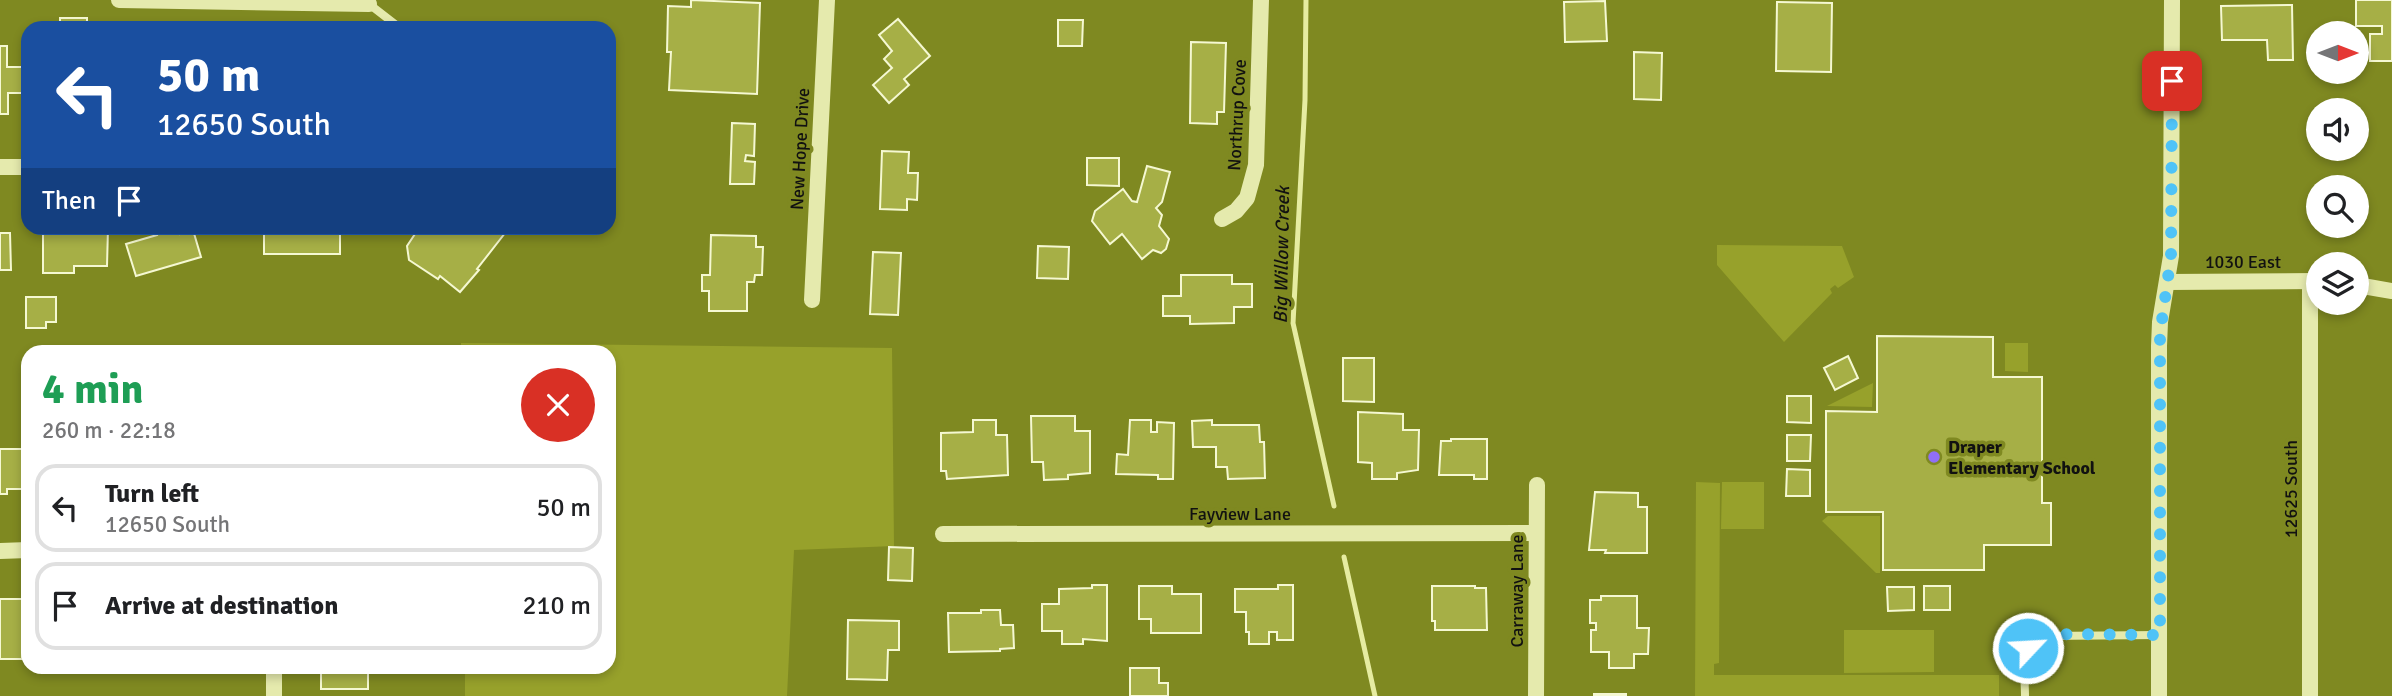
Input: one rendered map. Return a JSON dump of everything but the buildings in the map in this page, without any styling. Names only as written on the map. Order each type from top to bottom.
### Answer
[{"type":"street","points":[[119,0],[369,4]]},
{"type":"street","name":"New Hope Drive","points":[[812,300],[827,0]]},
{"type":"street","name":"Northrup Cove","points":[[1222,219],[1236,211],[1247,198],[1253,183],[1256,164],[1261,0]]},
{"type":"street","points":[[2160,696],[2160,334],[2171,243],[2172,0]]},
{"type":"street","points":[[0,167],[21,167]]},
{"type":"street","name":"1030 East","points":[[2167,282],[2306,281]]},
{"type":"street","points":[[2369,287],[2392,291]]},
{"type":"street","name":"12625 South","points":[[2309,696],[2315,315]]},
{"type":"street","name":"Carraway Lane","points":[[1536,485],[1536,696]]},
{"type":"street","name":"Fayview Lane","points":[[943,534],[1536,533]]},
{"type":"street","points":[[0,551],[21,550]]},
{"type":"street","points":[[274,674],[274,696]]},
{"type":"lane","points":[[369,4],[391,21]]},
{"type":"lane","points":[[2025,696],[2025,655],[2032,642],[2043,636],[2160,635]]},
{"type":"green space","points":[[1717,245],[1842,246],[1854,277],[1838,288],[1835,285],[1830,289],[1832,293],[1784,342],[1717,265]]},
{"type":"green space","points":[[461,343],[892,348],[894,546],[794,550],[787,696],[465,696],[465,674],[616,674],[616,345]]},
{"type":"green space","points":[[2005,343],[2028,343],[2028,372],[2005,371]]},
{"type":"green space","points":[[1873,383],[1872,407],[1827,406]]},
{"type":"green space","points":[[1696,482],[1720,483],[1719,663],[1714,664],[1714,675],[1999,675],[1999,696],[1695,696]]},
{"type":"green space","points":[[1722,482],[1764,482],[1764,529],[1721,529]]},
{"type":"green space","points":[[1828,516],[1880,516],[1880,573],[1876,573],[1822,521]]},
{"type":"green space","points":[[1844,630],[1934,630],[1934,672],[1844,673]]},
{"type":"waterway","name":"Big Willow Creek","points":[[1306,0],[1305,100],[1293,323],[1334,506]]},
{"type":"waterway","name":"Big Willow Creek","points":[[1344,557],[1375,696]]},
{"type":"place","name":"Draper Elementary School","points":[[1934,457]]},
{"type":"route","points":[[2028,648],[2032,642],[2049,634],[2160,635],[2160,322],[2171,256],[2172,81]]}]
